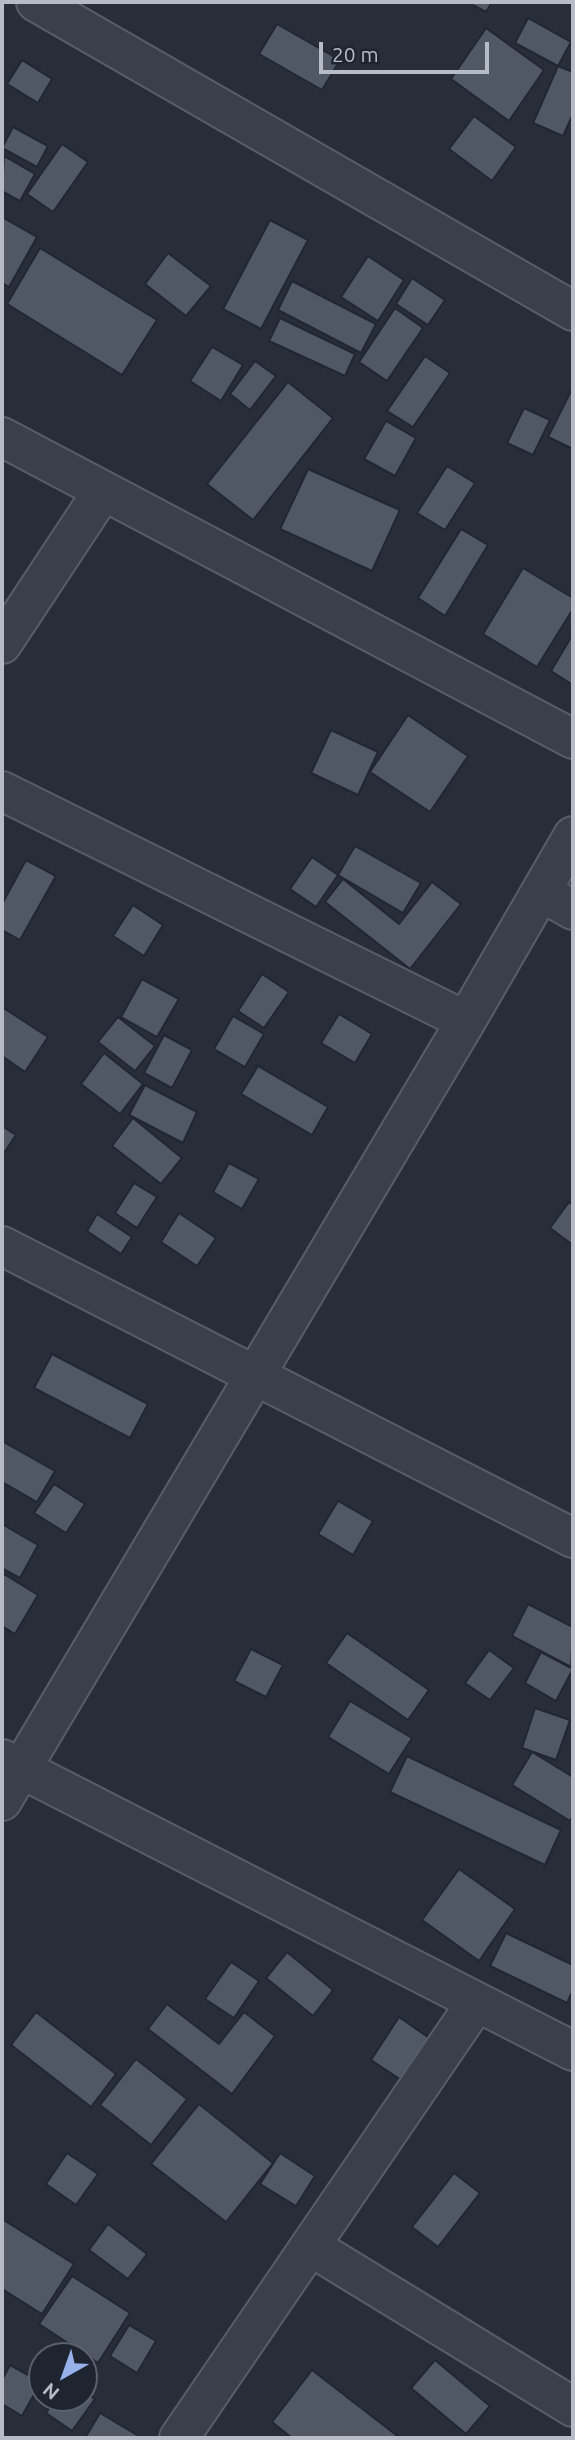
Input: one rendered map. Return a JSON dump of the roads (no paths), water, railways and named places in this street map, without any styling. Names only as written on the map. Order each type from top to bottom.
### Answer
[{"type":"street","points":[[36,2],[573,311]]},
{"type":"street","points":[[2,437],[573,739]]},
{"type":"street","points":[[2,644],[103,491]]},
{"type":"street","points":[[2,792],[466,1021]]},
{"type":"street","points":[[2,1801],[11,1764],[254,1376],[573,836]]},
{"type":"street","points":[[541,892],[573,910]]},
{"type":"street","points":[[2,1245],[573,1538]]},
{"type":"street","points":[[11,1764],[573,2051]]},
{"type":"street","points":[[178,2438],[476,2003]]},
{"type":"street","points":[[310,2246],[573,2407]]}]
